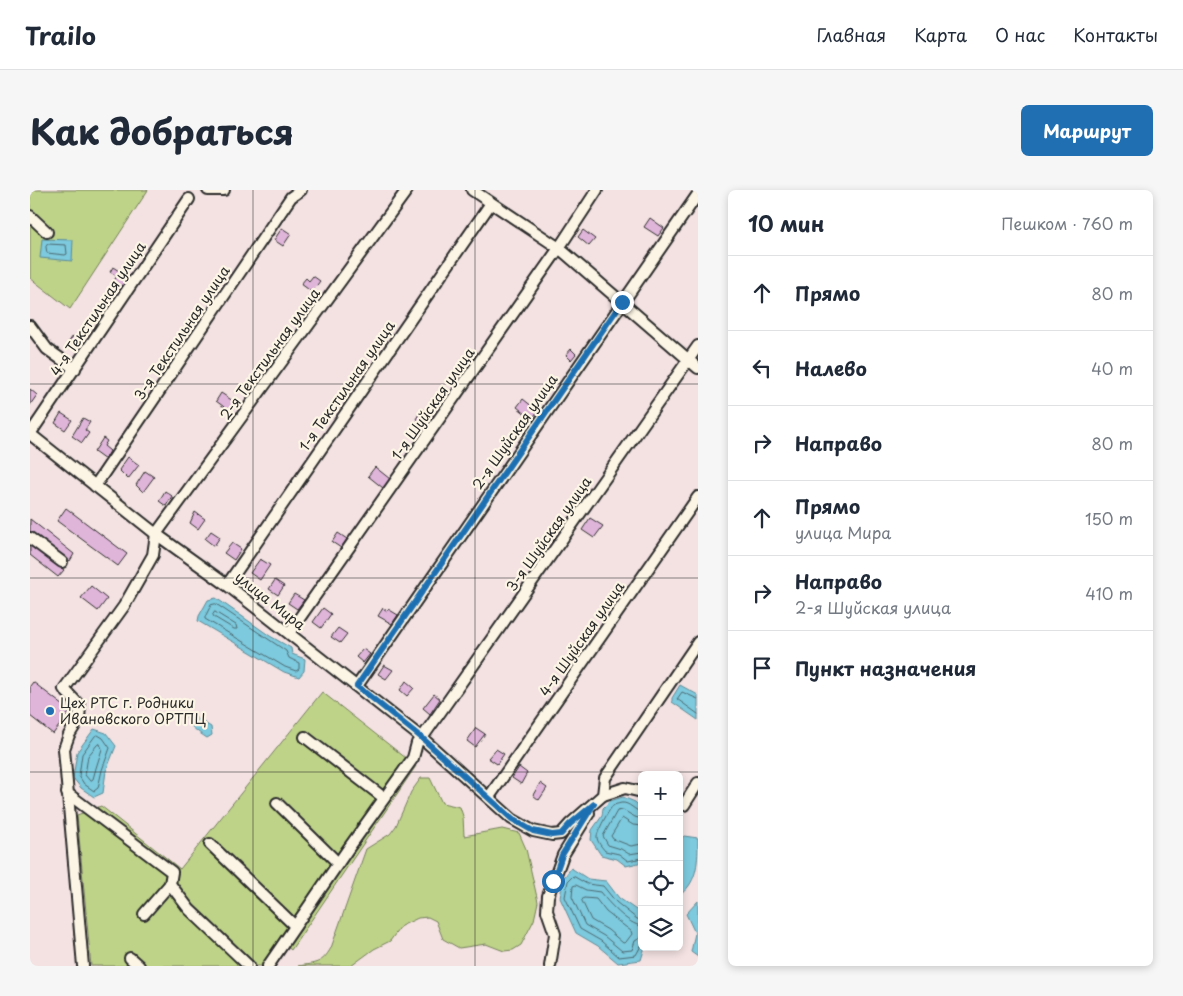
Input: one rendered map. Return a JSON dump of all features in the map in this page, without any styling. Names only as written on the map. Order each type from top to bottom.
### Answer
[{"type":"street","points":[[208,190],[224,190]]},
{"type":"street","name":"3-я Текстильная улица","points":[[95,486],[291,197],[301,190]]},
{"type":"street","name":"2-я Текстильная улица","points":[[156,534],[407,190]]},
{"type":"street","points":[[472,190],[559,248],[698,368]]},
{"type":"street","name":"1-я Шуйская улица","points":[[289,633],[559,248],[597,190]]},
{"type":"street","name":"2-я Шуйская улица","points":[[357,686],[698,194]]},
{"type":"street","name":"4-я Текстильная улица","points":[[30,434],[189,199]]},
{"type":"street","name":"1-я Текстильная улица","points":[[227,585],[491,203]]},
{"type":"street","points":[[30,216],[48,232]]},
{"type":"street","points":[[30,326],[47,348],[75,369]]},
{"type":"street","name":"3-я Шуйская улица","points":[[268,966],[413,758],[417,743],[698,346]]},
{"type":"street","name":"улица Мира","points":[[30,434],[156,534],[227,585],[357,686],[422,738],[512,819],[533,831],[552,835],[561,834],[594,804]]},
{"type":"street","name":"4-я Шуйская улица","points":[[489,797],[698,497]]},
{"type":"street","points":[[83,966],[64,749],[69,735],[79,719],[80,706],[64,689],[124,606],[153,555],[156,534]]},
{"type":"street","points":[[30,538],[62,562]]},
{"type":"street","points":[[603,795],[605,778],[698,642]]},
{"type":"street","points":[[305,737],[384,798]]},
{"type":"street","points":[[683,802],[698,783]]},
{"type":"street","points":[[550,966],[555,934],[547,911],[548,896],[562,855],[594,804],[603,795],[625,788],[638,791]]},
{"type":"street","points":[[67,793],[172,872],[170,884],[144,914]]},
{"type":"street","points":[[277,802],[338,863]]},
{"type":"street","points":[[210,844],[295,926]]},
{"type":"street","points":[[170,884],[190,909],[249,966]]},
{"type":"street","points":[[130,958],[138,966]]},
{"type":"green space","points":[[30,190],[148,190],[70,309],[30,278]]},
{"type":"green space","points":[[322,692],[416,766],[291,950],[279,940],[262,966],[91,966],[77,815],[101,806],[180,869]]},
{"type":"green space","points":[[421,778],[430,778],[442,803],[460,807],[463,816],[464,836],[502,829],[519,833],[526,849],[538,902],[534,920],[521,945],[513,950],[504,951],[486,944],[459,948],[443,939],[436,921],[428,917],[418,918],[401,926],[390,941],[374,949],[351,966],[298,966],[318,962],[328,953],[366,849],[390,834],[396,826],[411,792]]},
{"type":"water","points":[[42,239],[73,240],[72,261],[40,258]]},
{"type":"water","points":[[216,598],[270,636],[291,648],[292,654],[305,659],[304,671],[299,677],[284,672],[198,621],[208,600]]},
{"type":"water","points":[[680,685],[698,695],[698,720],[672,702],[672,698]]},
{"type":"water","points":[[190,714],[211,727],[212,735],[207,738],[194,729],[186,716]]},
{"type":"water","points":[[94,729],[106,733],[116,746],[106,771],[103,793],[94,797],[81,788],[73,778],[77,752]]},
{"type":"water","points":[[623,797],[638,805],[638,863],[626,866],[617,859],[601,855],[591,840],[592,830],[602,816],[603,808],[610,801]]},
{"type":"water","points":[[683,837],[698,838],[698,854],[694,876],[683,892],[683,861]]},
{"type":"water","points":[[571,868],[588,879],[606,881],[619,898],[638,911],[638,951],[644,951],[641,960],[618,963],[598,946],[576,933],[560,898],[563,879]]},
{"type":"water","points":[[698,901],[698,957],[691,952],[695,933],[686,914]]},
{"type":"building","points":[[650,218],[664,228],[658,236],[644,227]]},
{"type":"building","points":[[282,228],[291,234],[283,246],[274,240]]},
{"type":"building","points":[[583,230],[595,239],[589,246],[578,237]]},
{"type":"building","points":[[113,267],[128,277],[120,290],[112,284],[117,276],[110,272]]},
{"type":"building","points":[[313,276],[320,281],[312,292],[301,284],[306,278],[309,281]]},
{"type":"building","points":[[73,336],[82,342],[77,349],[68,343]]},
{"type":"building","points":[[571,349],[576,354],[571,360],[566,355]]},
{"type":"building","points":[[30,389],[37,395],[30,405]]},
{"type":"building","points":[[221,393],[236,403],[231,412],[216,401]]},
{"type":"building","points":[[523,399],[538,411],[532,419],[517,407]]},
{"type":"building","points":[[422,409],[433,415],[426,425],[416,419]]},
{"type":"building","points":[[61,413],[72,420],[65,430],[55,423]]},
{"type":"building","points":[[83,418],[90,422],[85,430],[89,433],[82,443],[72,436]]},
{"type":"building","points":[[103,438],[107,441],[104,446],[110,451],[105,460],[94,452]]},
{"type":"building","points":[[128,457],[139,465],[128,479],[119,470]]},
{"type":"building","points":[[375,467],[390,479],[383,488],[368,476]]},
{"type":"building","points":[[145,471],[154,477],[143,492],[136,485]]},
{"type":"building","points":[[165,491],[172,496],[166,506],[159,501]]},
{"type":"building","points":[[66,508],[127,554],[118,566],[57,521]]},
{"type":"building","points":[[195,512],[205,519],[198,529],[190,523]]},
{"type":"building","points":[[590,518],[603,526],[594,538],[582,530]]},
{"type":"building","points":[[30,519],[74,554],[70,561],[30,532]]},
{"type":"building","points":[[211,531],[220,537],[214,546],[205,539]]},
{"type":"building","points":[[338,533],[347,539],[341,548],[332,542]]},
{"type":"building","points":[[232,543],[241,549],[234,560],[224,553]]},
{"type":"building","points":[[30,544],[64,570],[58,577],[30,555]]},
{"type":"building","points":[[260,559],[270,565],[260,580],[250,573]]},
{"type":"building","points":[[275,580],[284,586],[278,595],[269,589]]},
{"type":"building","points":[[91,586],[107,599],[98,611],[81,598]]},
{"type":"building","points":[[294,594],[304,600],[297,609],[288,603]]},
{"type":"building","points":[[323,608],[331,614],[321,628],[313,622]]},
{"type":"building","points":[[383,608],[398,615],[392,624],[378,616]]},
{"type":"building","points":[[338,628],[347,634],[340,643],[331,637]]},
{"type":"building","points":[[363,649],[370,654],[363,663],[356,657]]},
{"type":"building","points":[[384,665],[393,670],[386,679],[378,674]]},
{"type":"building","points":[[406,681],[414,688],[407,696],[400,690]]},
{"type":"building","name":"Цех РТС г. Родники Ивановского ОРТПЦ","points":[[33,682],[64,706],[67,701],[74,706],[53,734],[30,716],[30,686]]},
{"type":"building","points":[[434,694],[440,699],[430,714],[423,708]]},
{"type":"building","points":[[476,728],[485,734],[475,747],[467,741]]},
{"type":"building","points":[[496,749],[504,754],[497,764],[488,758]]},
{"type":"building","points":[[519,767],[527,773],[521,784],[512,778]]},
{"type":"building","points":[[540,783],[547,788],[539,800],[533,795]]},
{"type":"place","name":"Цех РТС г. Родники Ивановского ОРТПЦ","points":[[50,711]]},
{"type":"route","points":[[553,881],[562,855],[594,804],[561,834],[552,835],[533,831],[512,819],[422,738],[357,686],[622,302]]}]
